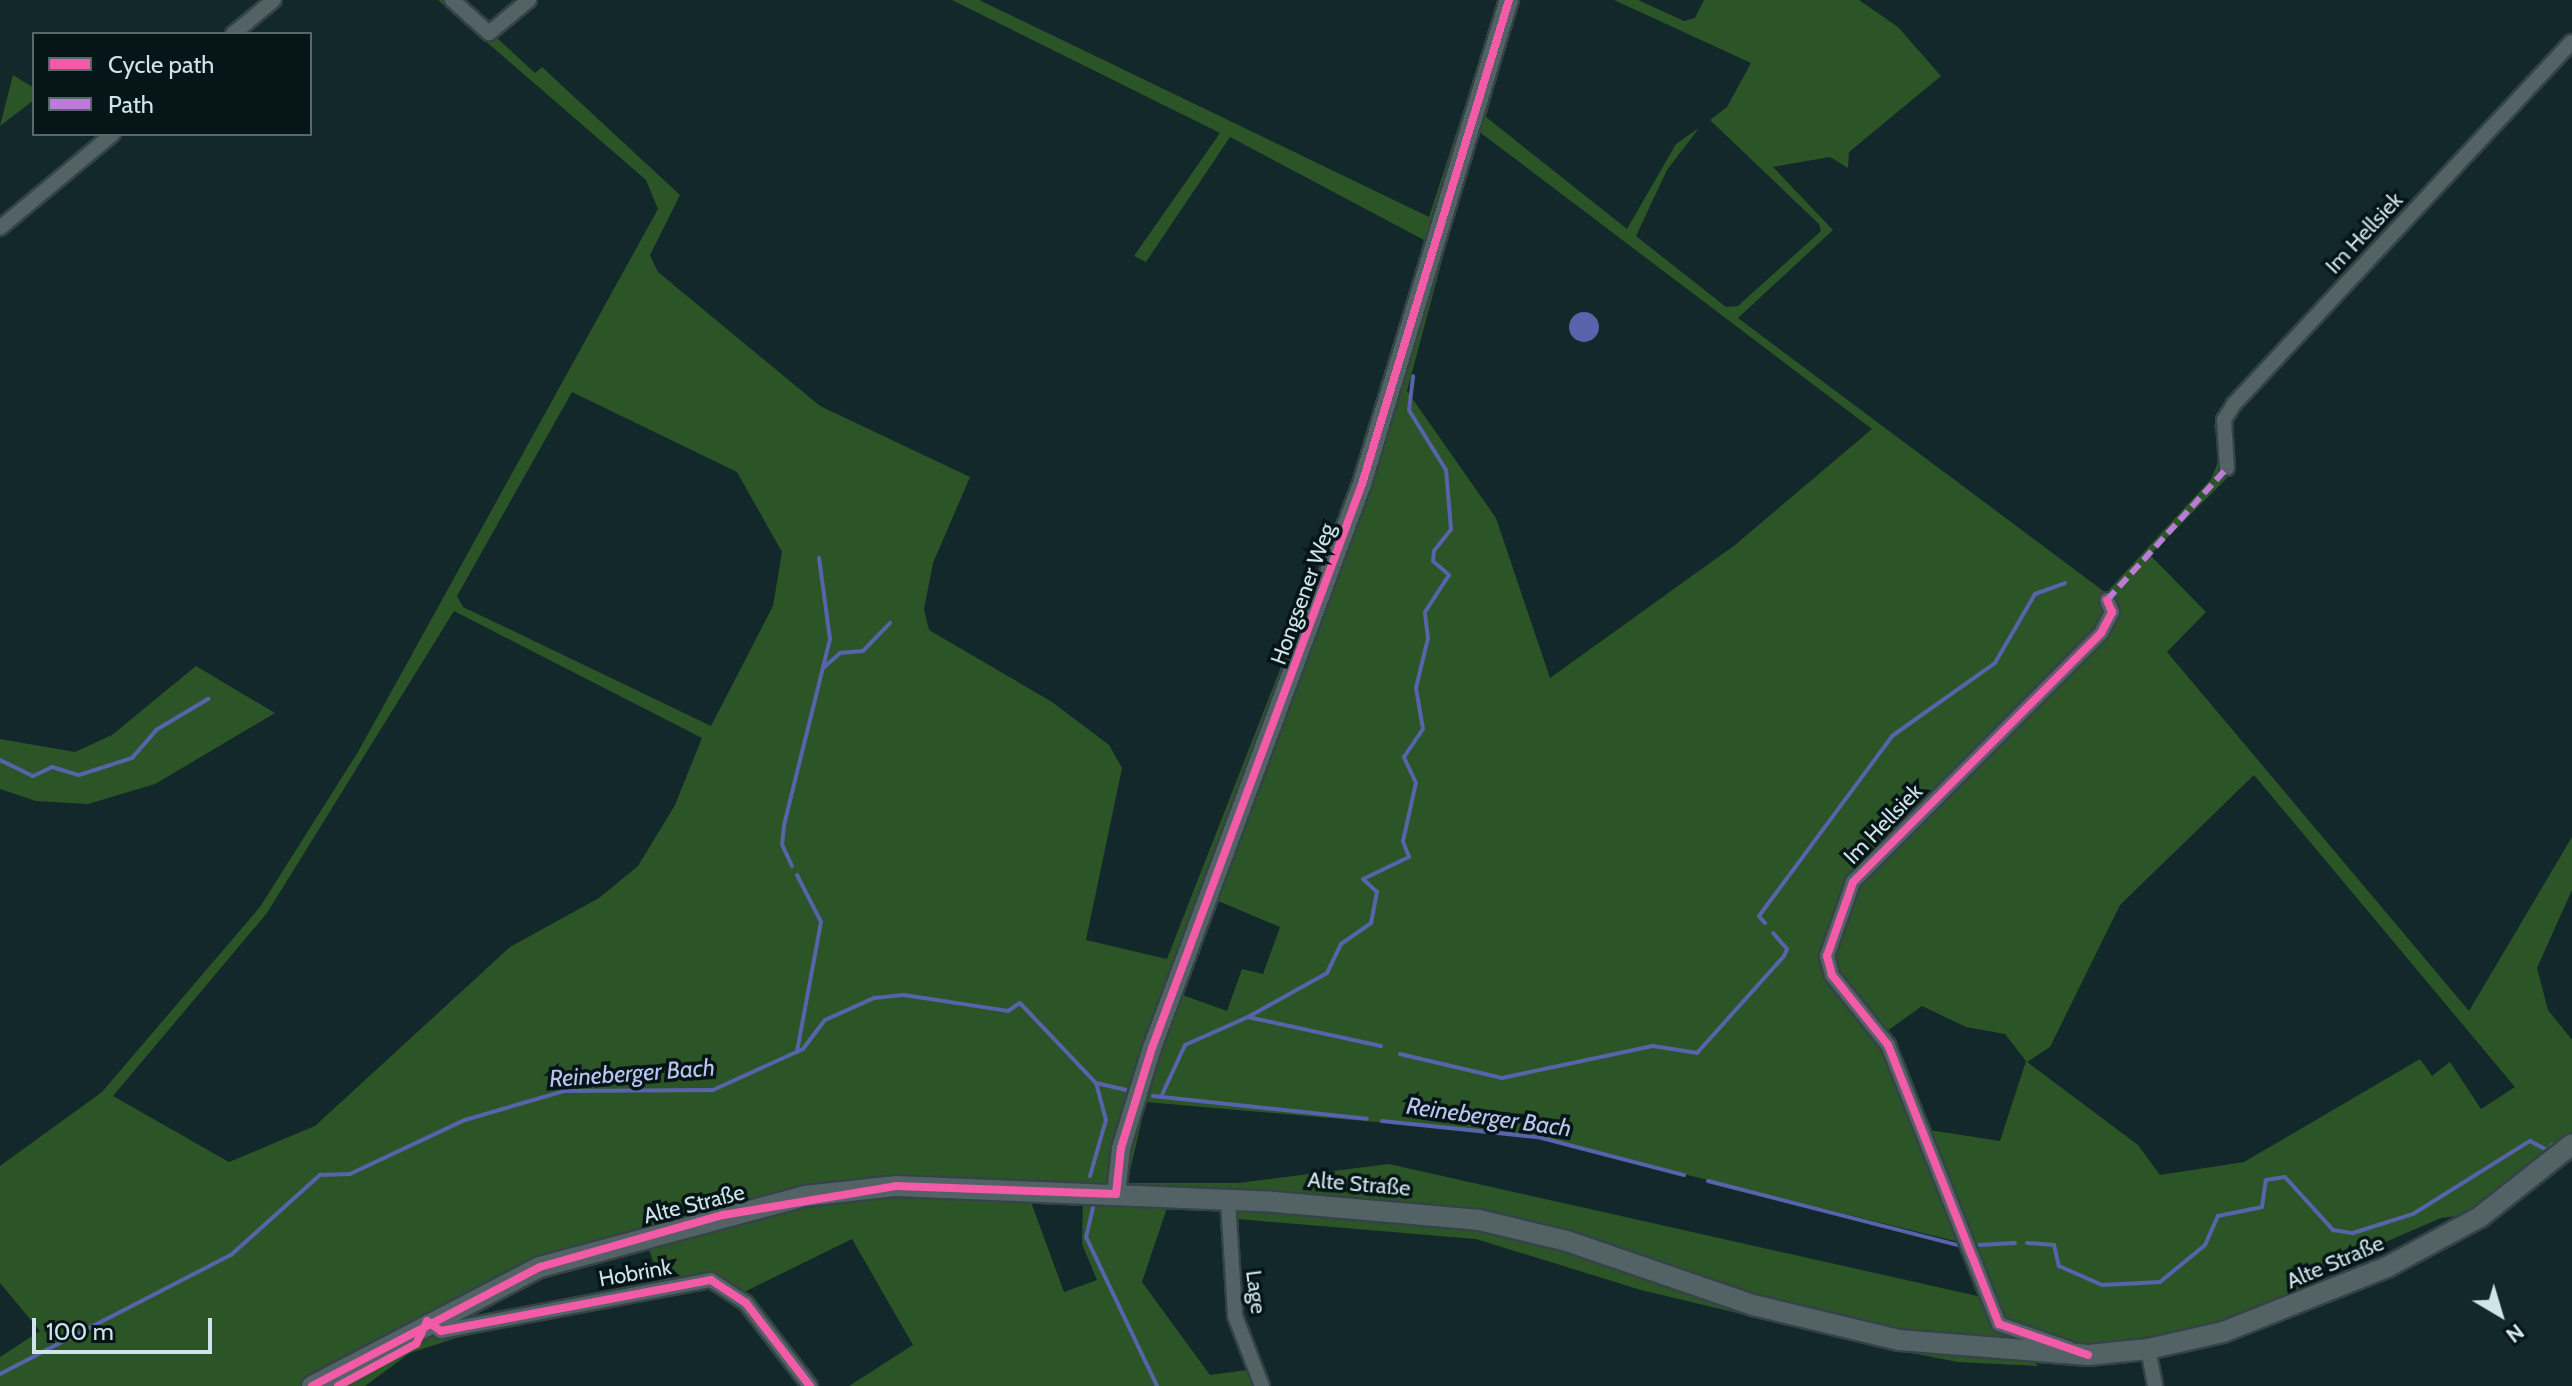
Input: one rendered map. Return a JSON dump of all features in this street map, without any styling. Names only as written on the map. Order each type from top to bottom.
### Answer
[{"type":"main road","name":"Alte Straße","points":[[312,1386],[427,1321],[540,1267],[805,1196],[896,1186],[1228,1200],[1479,1220],[1567,1241],[1753,1305],[1899,1340],[2088,1355],[2148,1349],[2223,1332],[2387,1267],[2480,1217],[2572,1144]]},
{"type":"street","points":[[235,32],[274,0]]},
{"type":"street","points":[[452,0],[489,33],[529,0]]},
{"type":"street","name":"Hongsener Weg","points":[[1116,1194],[1121,1148],[1152,1048],[1362,484],[1509,0]]},
{"type":"street","name":"Im Hellsiek","points":[[2227,468],[2224,420],[2234,404],[2572,42]]},
{"type":"street","points":[[0,228],[111,136]]},
{"type":"street","name":"Im Hellsiek","points":[[1913,1114],[1888,1045],[1832,975],[1828,935],[1838,908],[1883,847],[2101,633],[2112,612],[2107,600]]},
{"type":"street","name":"Alte Straße","points":[[1913,1114],[1999,1324],[2088,1355]]},
{"type":"street","name":"Lage","points":[[1228,1200],[1235,1316],[1262,1386]]},
{"type":"street","name":"Hobrink","points":[[427,1321],[441,1331],[711,1280],[746,1303],[810,1386]]},
{"type":"street","points":[[2148,1349],[2155,1386]]},
{"type":"green space","points":[[438,0],[456,0],[535,73],[542,67],[680,195],[650,255],[658,272],[820,406],[970,477],[933,563],[924,609],[929,630],[1052,702],[1109,745],[1122,768],[1086,940],[1167,959],[1355,477],[1424,240],[1230,137],[1146,262],[1134,256],[1220,133],[952,0],[979,0],[1429,217],[1499,0],[1519,0],[1486,117],[1627,229],[1676,144],[1699,128],[1667,170],[1636,236],[1726,307],[1738,306],[1821,231],[1819,224],[1710,120],[1727,107],[1751,63],[1614,0],[1638,0],[1684,21],[1695,18],[1704,0],[1859,0],[1898,27],[1941,76],[1849,152],[1848,168],[1830,157],[1773,167],[1833,230],[1738,318],[2106,593],[2211,479],[2220,457],[2214,425],[2236,407],[2229,421],[2233,466],[2227,478],[2150,555],[2206,612],[2167,652],[2469,1011],[2572,837],[2572,890],[2537,968],[2548,1010],[2572,1040],[2572,1133],[2470,1214],[2441,1218],[2309,1275],[2311,1292],[2198,1332],[2024,1351],[2038,1366],[1958,1362],[1875,1346],[1641,1290],[1476,1239],[1237,1219],[1240,1312],[1269,1386],[849,1386],[913,1345],[852,1239],[732,1298],[709,1285],[661,1284],[643,1232],[409,1325],[456,1338],[410,1353],[365,1386],[0,1386],[0,1357],[40,1331],[0,1283],[0,1166],[102,1092],[260,907],[358,752],[658,209],[646,180]],"holes":[[[1477,130],[1872,429],[1735,545],[1550,678],[1496,518],[1407,391]],[[572,392],[737,472],[782,552],[773,606],[711,726],[463,607],[457,596]],[[454,611],[702,738],[675,805],[638,866],[599,898],[510,947],[315,1126],[229,1162],[113,1096],[267,913]],[[2254,775],[2515,1087],[2481,1109],[2450,1062],[2432,1076],[2420,1059],[2244,1162],[2160,1175],[2138,1145],[2027,1062],[2050,1047],[2120,905]],[[1211,898],[1280,927],[1263,974],[1242,969],[1227,1011],[1177,993]],[[1922,1006],[1966,1027],[2005,1034],[2026,1061],[2000,1141],[1923,1129],[1883,1034]],[[1146,1102],[1525,1135],[1959,1242],[1982,1297],[1389,1164],[1238,1183],[1127,1183]],[[1028,1194],[1083,1197],[1082,1244],[1097,1280],[1064,1292]],[[1168,1205],[1222,1209],[1232,1316],[1247,1370],[1210,1375],[1142,1282]]]},
{"type":"green space","points":[[13,75],[32,87],[32,102],[0,126]]},
{"type":"green space","points":[[196,666],[275,713],[155,784],[88,804],[36,801],[0,789],[0,739],[75,752],[112,735]]},
{"type":"water","points":[[1584,312],[1594,317],[1599,327],[1594,337],[1584,342],[1574,337],[1569,327],[1574,317]]},
{"type":"waterway","points":[[1248,1017],[1327,973],[1341,944],[1371,923],[1377,892],[1363,879],[1409,857],[1403,841],[1416,783],[1404,757],[1423,729],[1416,688],[1428,638],[1425,612],[1449,575],[1433,561],[1434,551],[1451,529],[1446,470],[1409,410],[1413,376]]},
{"type":"waterway","points":[[792,866],[782,845],[784,825],[830,639],[819,558]]},
{"type":"waterway","points":[[1765,923],[1759,916],[1892,736],[1995,663],[2035,594],[2065,583]]},
{"type":"waterway","points":[[823,668],[840,653],[863,651],[890,623]]},
{"type":"waterway","points":[[0,760],[33,776],[52,767],[79,775],[132,758],[156,730],[208,699]]},
{"type":"waterway","points":[[797,875],[821,922],[797,1052]]},
{"type":"waterway","points":[[1400,1054],[1502,1078],[1653,1046],[1697,1053],[1784,956],[1787,949],[1773,933]]},
{"type":"waterway","name":"Reineberger Bach","points":[[0,1374],[231,1255],[320,1175],[350,1174],[465,1120],[564,1091],[713,1090],[803,1049],[825,1020],[874,998],[904,995],[1008,1011],[1020,1003],[1096,1083],[1132,1091]]},
{"type":"waterway","points":[[1161,1097],[1185,1045],[1248,1017],[1381,1046]]},
{"type":"waterway","points":[[1090,1176],[1106,1120],[1096,1083]]},
{"type":"waterway","name":"Reineberger Bach","points":[[1153,1096],[1367,1119]]},
{"type":"waterway","name":"Reineberger Bach","points":[[1382,1121],[1538,1137],[1684,1175]]},
{"type":"waterway","name":"Reineberger Bach","points":[[2027,1243],[2054,1245],[2059,1266],[2102,1285],[2160,1282],[2205,1245],[2218,1216],[2262,1207],[2266,1180],[2285,1177],[2333,1230],[2353,1233],[2413,1214],[2530,1141],[2547,1150],[2553,1144]]},
{"type":"waterway","name":"Reineberger Bach","points":[[1708,1181],[1957,1245]]},
{"type":"waterway","points":[[1094,1203],[1086,1237],[1157,1386]]},
{"type":"waterway","name":"Reineberger Bach","points":[[1979,1245],[2015,1243]]},
{"type":"marked path","points":[[2107,600],[2227,468]]},
{"type":"cycle path","points":[[312,1386],[540,1267],[723,1215],[896,1186],[1116,1194],[1121,1148],[1152,1048],[1362,484],[1509,0]]},
{"type":"cycle path","points":[[2088,1355],[1999,1324],[1888,1045],[1832,975],[1827,956],[1853,882],[2101,633],[2112,612],[2107,600]]},
{"type":"cycle path","points":[[427,1321],[441,1331],[711,1280],[746,1303],[810,1386]]},
{"type":"cycle path","points":[[338,1386],[416,1344],[427,1321]]}]
